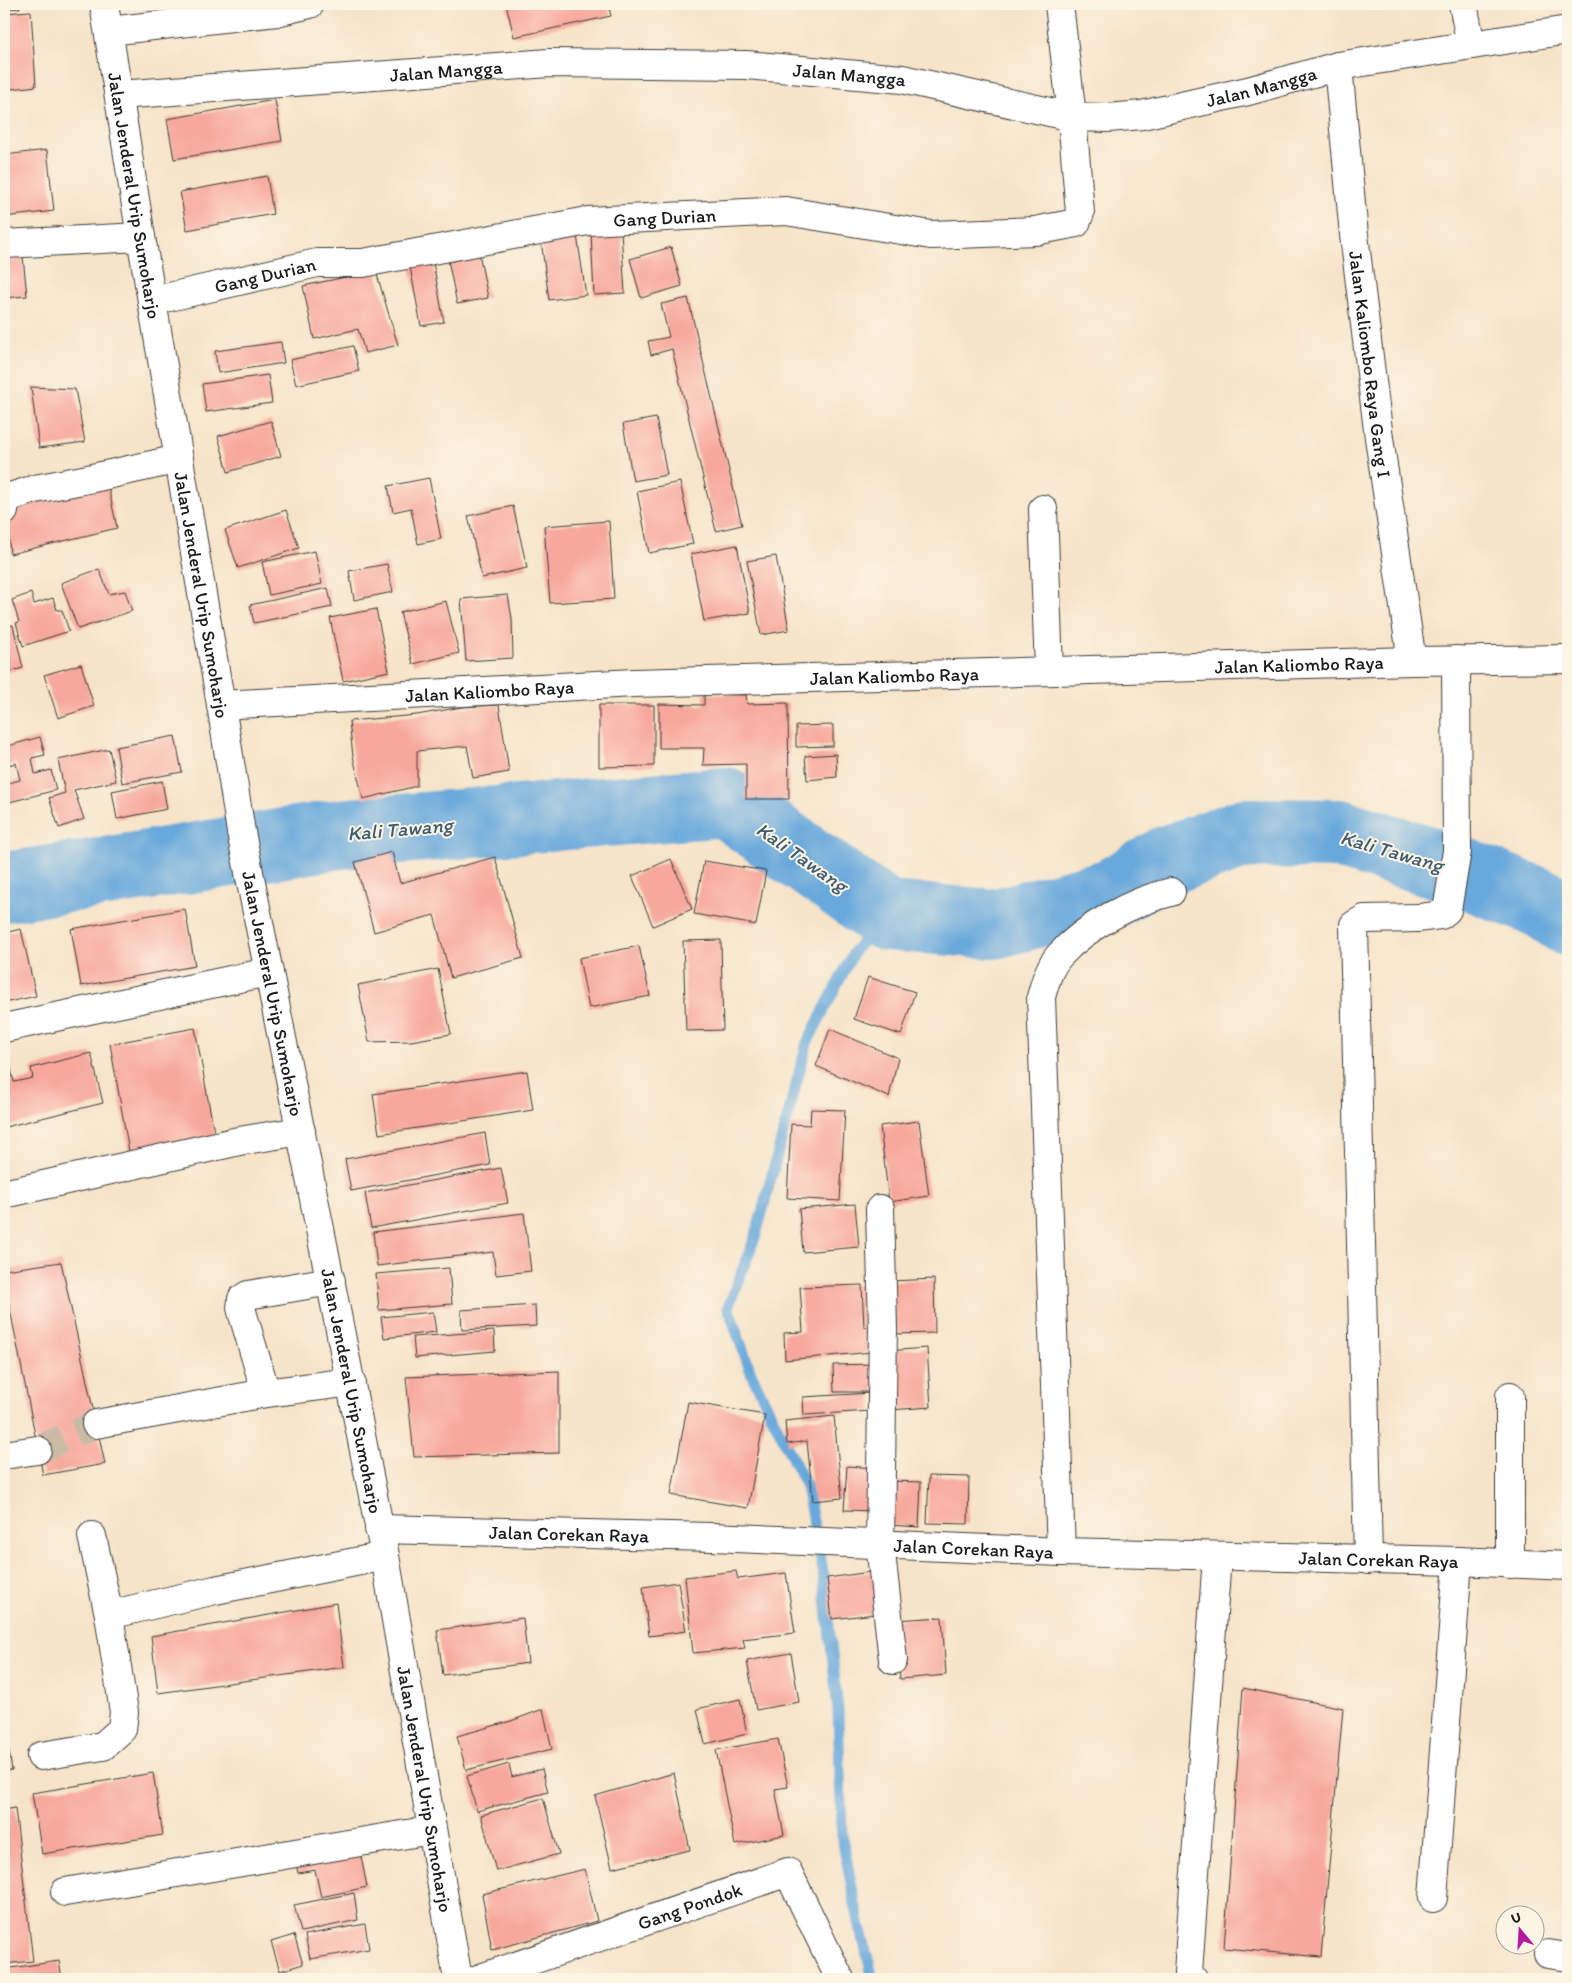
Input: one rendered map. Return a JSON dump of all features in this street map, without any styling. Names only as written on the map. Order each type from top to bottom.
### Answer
[{"type":"main road","name":"Jalan Jenderal Urip Sumoharjo","points":[[104,4],[241,832],[380,1529],[458,1979]]},
{"type":"main road","points":[[109,31],[277,12],[310,4]]},
{"type":"main road","points":[[1059,4],[1072,117]]},
{"type":"main road","points":[[1463,4],[1471,45]]},
{"type":"main road","name":"Jalan Mangga","points":[[119,94],[549,63],[746,65],[902,78],[1072,117],[1108,118],[1142,114],[1248,91],[1338,66],[1568,30]]},
{"type":"main road","name":"Jalan Kaliombo Raya Gang I","points":[[1338,66],[1354,235],[1379,438],[1412,661]]},
{"type":"main road","name":"Gang Durian","points":[[152,301],[317,263],[363,263],[588,221],[786,211],[932,235],[1035,231],[1076,223],[1080,213],[1072,117]]},
{"type":"main road","points":[[4,244],[141,236]]},
{"type":"main road","points":[[4,512],[5,504],[10,497],[35,488],[88,479],[179,458]]},
{"type":"main road","points":[[1043,509],[1050,671]]},
{"type":"main road","name":"Jalan Kaliombo Raya","points":[[221,705],[634,683],[1412,661],[1568,659]]},
{"type":"main road","points":[[1368,1560],[1354,925],[1364,919],[1419,918],[1441,915],[1447,910],[1457,851],[1456,660]]},
{"type":"main road","points":[[1061,1552],[1040,997],[1047,976],[1058,956],[1091,929],[1144,900],[1171,892]]},
{"type":"main road","points":[[4,1028],[268,972]]},
{"type":"main road","points":[[4,1194],[239,1141],[301,1130]]},
{"type":"main road","points":[[880,1209],[883,1328],[880,1544],[893,1660]]},
{"type":"main road","points":[[266,1393],[241,1308],[242,1299],[248,1295],[330,1281]]},
{"type":"main road","points":[[96,1424],[266,1393],[351,1382]]},
{"type":"main road","points":[[1510,1396],[1510,1564]]},
{"type":"main road","points":[[4,1455],[37,1450]]},
{"type":"main road","name":"Jalan Corekan Raya","points":[[380,1529],[808,1540],[1061,1552],[1568,1566]]},
{"type":"main road","points":[[42,1756],[103,1746],[122,1729],[124,1712],[109,1615],[92,1536]]},
{"type":"main road","points":[[109,1615],[215,1590],[385,1556]]},
{"type":"main road","points":[[1193,1979],[1188,1973],[1217,1556]]},
{"type":"main road","points":[[1433,1898],[1458,1562]]},
{"type":"main road","points":[[65,1892],[431,1830]]},
{"type":"main road","name":"Gang Pondok","points":[[478,1979],[788,1872],[840,1979]]},
{"type":"building","points":[[4,4],[19,4],[20,8],[4,9]]},
{"type":"building","points":[[506,4],[608,4],[611,16],[514,37]]},
{"type":"building","points":[[31,11],[36,86],[4,90],[4,13]]},
{"type":"building","points":[[275,100],[282,141],[174,159],[167,119]]},
{"type":"building","points":[[47,150],[54,211],[4,217],[4,155]]},
{"type":"building","points":[[267,176],[273,214],[187,230],[180,192]]},
{"type":"building","points":[[621,231],[625,293],[594,295],[591,233]]},
{"type":"building","points":[[577,235],[586,295],[549,300],[541,240]]},
{"type":"building","points":[[477,243],[488,298],[457,304],[446,250]]},
{"type":"building","points":[[22,247],[27,296],[4,298],[4,249]]},
{"type":"building","points":[[671,247],[682,286],[641,298],[630,259]]},
{"type":"building","points":[[432,257],[444,322],[421,326],[409,261]]},
{"type":"building","points":[[375,268],[398,345],[365,353],[358,329],[314,339],[303,286],[346,277]]},
{"type":"building","points":[[688,298],[742,525],[716,531],[672,349],[651,355],[648,341],[669,337],[661,304]]},
{"type":"building","points":[[281,342],[284,363],[218,373],[215,351]]},
{"type":"building","points":[[353,346],[359,371],[296,385],[290,360]]},
{"type":"building","points":[[268,375],[272,403],[206,412],[202,384]]},
{"type":"building","points":[[31,387],[75,389],[85,442],[39,448]]},
{"type":"building","points":[[656,418],[667,475],[633,481],[623,424]]},
{"type":"building","points":[[271,421],[281,456],[228,472],[218,436]]},
{"type":"building","points":[[429,478],[441,539],[418,544],[411,508],[393,512],[388,486]]},
{"type":"building","points":[[107,481],[117,528],[10,554],[6,505]]},
{"type":"building","points":[[680,482],[693,544],[649,553],[637,491]]},
{"type":"building","points":[[513,506],[527,568],[482,578],[468,516]]},
{"type":"building","points":[[286,510],[299,548],[238,568],[225,530]]},
{"type":"building","points":[[609,521],[614,599],[550,603],[544,526]]},
{"type":"building","points":[[737,545],[750,613],[704,621],[691,554]]},
{"type":"building","points":[[315,551],[322,584],[269,595],[262,562]]},
{"type":"building","points":[[776,556],[789,630],[761,635],[747,561]]},
{"type":"building","points":[[387,564],[393,592],[354,600],[349,571]]},
{"type":"building","points":[[99,569],[109,594],[125,591],[132,611],[78,629],[61,583]]},
{"type":"building","points":[[328,588],[332,607],[254,623],[250,605]]},
{"type":"building","points":[[31,593],[34,604],[53,598],[57,610],[62,610],[69,631],[23,646],[16,623],[19,622],[12,600]]},
{"type":"building","points":[[508,595],[512,619],[513,658],[466,661],[461,599]]},
{"type":"building","points":[[446,601],[459,653],[413,664],[400,612]]},
{"type":"building","points":[[376,609],[389,671],[343,681],[330,618]]},
{"type":"building","points":[[13,625],[23,668],[4,673],[4,627]]},
{"type":"building","points":[[81,664],[94,706],[58,718],[44,675]]},
{"type":"building","points":[[704,694],[746,695],[747,704],[788,703],[789,799],[746,799],[746,764],[703,765],[704,748],[659,748],[659,704],[704,705]]},
{"type":"building","points":[[499,705],[509,772],[473,778],[467,746],[417,751],[417,786],[363,799],[353,756],[349,721],[417,715],[462,707]]},
{"type":"building","points":[[599,705],[654,705],[654,766],[599,767]]},
{"type":"building","points":[[833,725],[833,746],[796,747],[796,726]]},
{"type":"building","points":[[175,736],[182,772],[122,783],[116,747]]},
{"type":"building","points":[[40,737],[45,755],[32,758],[35,774],[51,770],[56,790],[6,803],[4,784],[20,780],[16,763],[4,766],[4,747]]},
{"type":"building","points":[[109,749],[116,781],[74,790],[84,819],[59,828],[49,798],[65,793],[58,760]]},
{"type":"building","points":[[836,754],[837,777],[807,780],[805,756]]},
{"type":"building","points":[[162,781],[167,809],[117,819],[112,791]]},
{"type":"building","points":[[392,852],[400,883],[495,857],[523,958],[451,978],[434,915],[374,932],[355,862]]},
{"type":"building","points":[[671,859],[692,909],[653,926],[632,876]]},
{"type":"building","points":[[704,861],[766,871],[756,925],[694,914]]},
{"type":"building","points":[[185,909],[195,966],[81,986],[71,929]]},
{"type":"building","points":[[21,929],[36,996],[4,1003],[4,933]]},
{"type":"building","points":[[721,940],[723,1030],[686,1031],[683,941]]},
{"type":"building","points":[[639,946],[650,996],[589,1008],[579,958]]},
{"type":"building","points":[[438,969],[451,1034],[411,1041],[369,1042],[358,985]]},
{"type":"building","points":[[868,977],[915,992],[901,1035],[854,1019]]},
{"type":"building","points":[[195,1028],[216,1143],[131,1163],[110,1044]]},
{"type":"building","points":[[830,1029],[898,1058],[889,1097],[816,1066]]},
{"type":"building","points":[[91,1053],[103,1103],[5,1127],[4,1068],[10,1066],[14,1082],[33,1078],[31,1068]]},
{"type":"building","points":[[527,1071],[533,1110],[379,1134],[373,1094]]},
{"type":"building","points":[[811,1109],[845,1110],[840,1201],[787,1198],[791,1124],[810,1125]]},
{"type":"building","points":[[919,1121],[929,1196],[889,1202],[880,1126]]},
{"type":"building","points":[[485,1133],[490,1165],[351,1191],[345,1159]]},
{"type":"building","points":[[501,1168],[508,1203],[371,1228],[365,1193]]},
{"type":"building","points":[[855,1204],[859,1247],[803,1252],[799,1209]]},
{"type":"building","points":[[524,1213],[531,1271],[496,1275],[493,1252],[377,1266],[373,1232]]},
{"type":"building","points":[[61,1262],[105,1464],[43,1475],[4,1279],[4,1270]]},
{"type":"building","points":[[449,1268],[452,1304],[379,1310],[376,1274]]},
{"type":"building","points":[[934,1279],[935,1333],[893,1334],[891,1281]]},
{"type":"building","points":[[862,1285],[864,1327],[872,1326],[873,1352],[785,1360],[784,1333],[803,1332],[800,1287]]},
{"type":"building","points":[[535,1305],[536,1326],[462,1330],[461,1310]]},
{"type":"building","points":[[433,1312],[436,1332],[384,1338],[381,1317]]},
{"type":"building","points":[[494,1331],[495,1351],[415,1358],[413,1337]]},
{"type":"building","points":[[927,1348],[931,1407],[890,1410],[886,1351]]},
{"type":"building","points":[[875,1364],[874,1392],[834,1392],[833,1365]]},
{"type":"building","points":[[559,1371],[559,1453],[414,1457],[406,1377]]},
{"type":"building","points":[[871,1393],[872,1411],[804,1415],[803,1397]]},
{"type":"building","points":[[688,1402],[765,1415],[748,1508],[671,1495]]},
{"type":"building","points":[[834,1416],[842,1498],[813,1501],[807,1441],[787,1444],[785,1421]]},
{"type":"building","points":[[847,1466],[875,1468],[872,1511],[844,1510]]},
{"type":"building","points":[[929,1476],[969,1477],[968,1524],[927,1523]]},
{"type":"building","points":[[891,1481],[921,1482],[919,1527],[889,1525]]},
{"type":"building","points":[[736,1571],[738,1579],[786,1573],[795,1633],[743,1639],[745,1648],[693,1653],[685,1577]]},
{"type":"building","points":[[878,1571],[884,1613],[832,1619],[827,1578]]},
{"type":"building","points":[[678,1582],[686,1631],[649,1636],[643,1587]]},
{"type":"building","points":[[336,1603],[344,1667],[158,1693],[151,1636]]},
{"type":"building","points":[[942,1617],[946,1675],[900,1679],[896,1620]]},
{"type":"building","points":[[523,1618],[528,1663],[443,1675],[437,1630]]},
{"type":"building","points":[[791,1653],[799,1702],[756,1710],[747,1661]]},
{"type":"building","points":[[1243,1688],[1343,1708],[1321,1957],[1224,1948]]},
{"type":"building","points":[[740,1699],[747,1734],[705,1744],[697,1709]]},
{"type":"building","points":[[543,1709],[552,1749],[466,1770],[457,1736],[511,1721]]},
{"type":"building","points":[[4,1721],[12,1770],[4,1771]]},
{"type":"building","points":[[778,1739],[788,1787],[775,1789],[784,1835],[735,1845],[716,1750]]},
{"type":"building","points":[[509,1764],[512,1777],[542,1769],[548,1792],[477,1811],[467,1776]]},
{"type":"building","points":[[153,1773],[163,1835],[42,1854],[32,1793]]},
{"type":"building","points":[[674,1773],[690,1850],[612,1868],[595,1796]]},
{"type":"building","points":[[543,1798],[559,1854],[496,1871],[481,1815]]},
{"type":"building","points":[[15,1808],[33,1961],[4,1964],[4,1810]]},
{"type":"building","points":[[360,1851],[367,1887],[321,1897],[315,1870],[298,1873],[296,1864]]},
{"type":"building","points":[[585,1869],[597,1921],[492,1950],[482,1894]]},
{"type":"building","points":[[354,1893],[358,1920],[301,1932],[294,1905]]},
{"type":"building","points":[[365,1924],[369,1949],[310,1959],[305,1935]]},
{"type":"building","points":[[294,1935],[303,1964],[280,1971],[271,1942]]},
{"type":"building","points":[[59,1961],[62,1979],[4,1979],[4,1969]]},
{"type":"waterway","name":"Kali Tawang","points":[[4,887],[340,834],[725,802],[886,916],[994,924],[1112,893],[1168,860],[1245,833],[1340,834],[1452,868],[1543,904],[1568,921]]},
{"type":"waterway","points":[[873,1979],[858,1918],[842,1837],[838,1710],[823,1571],[806,1486],[751,1373],[728,1307],[756,1235],[807,1043],[855,950],[886,916]]},
{"type":"tunnel","points":[[37,1450],[96,1424]]}]
